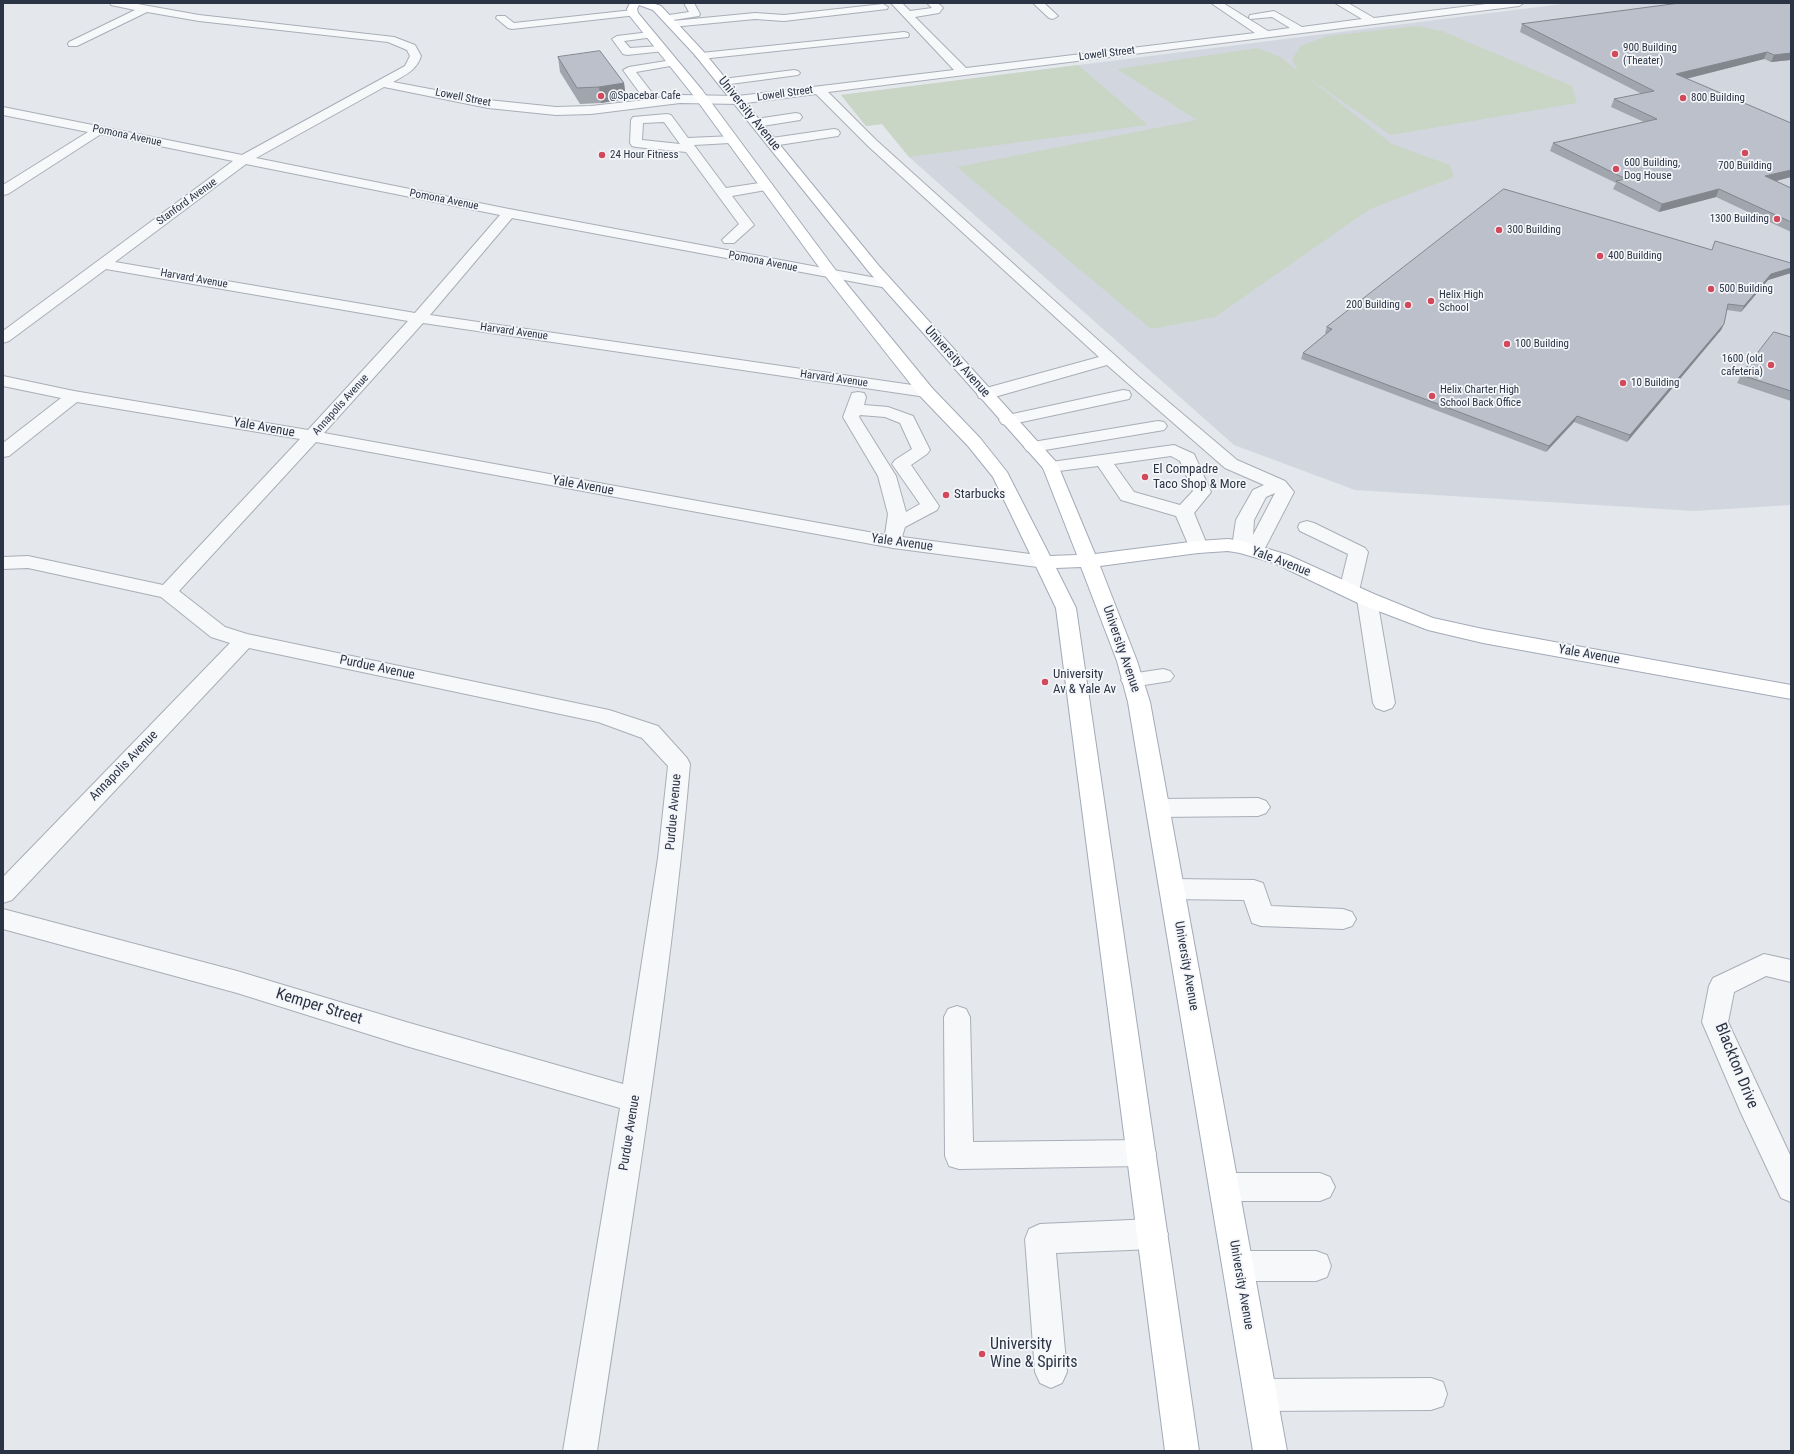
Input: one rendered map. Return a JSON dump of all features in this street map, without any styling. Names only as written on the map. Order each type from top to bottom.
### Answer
[{"type":"main road","name":"University Avenue","points":[[642,3],[654,6],[701,56],[887,284],[1051,467],[1089,561],[1139,702],[1270,1451]]},
{"type":"main road","name":"University Avenue","points":[[634,8],[641,24],[660,49],[704,100],[730,139],[832,275],[926,392],[974,442],[1001,476],[1045,562],[1066,608],[1182,1451]]},
{"type":"main road","name":"Yale Avenue","points":[[1045,562],[1089,561],[1198,547],[1228,545],[1248,549],[1281,559],[1358,595],[1428,623],[1484,636],[1791,692]]},
{"type":"street","points":[[115,3],[199,18],[388,39],[410,46],[416,53],[413,64],[382,83]]},
{"type":"street","points":[[669,21],[695,14],[689,3]]},
{"type":"street","points":[[896,3],[963,72]]},
{"type":"street","points":[[908,15],[935,12],[938,8],[932,3]]},
{"type":"street","points":[[1038,3],[1053,16]]},
{"type":"street","points":[[1216,3],[1265,34]]},
{"type":"street","points":[[1340,3],[1372,21]]},
{"type":"street","points":[[1429,3],[1446,12]]},
{"type":"street","name":"Lowell Street","points":[[382,83],[488,104],[550,110],[591,110],[680,99],[738,100],[1519,3]]},
{"type":"street","points":[[669,21],[755,16],[784,18],[883,7]]},
{"type":"street","points":[[74,44],[146,8]]},
{"type":"street","points":[[502,18],[512,26],[634,8]]},
{"type":"street","points":[[1392,10],[1404,17]]},
{"type":"street","points":[[1254,17],[1274,14],[1300,30]]},
{"type":"street","points":[[626,26],[641,24]]},
{"type":"street","points":[[650,35],[617,39],[627,52],[660,49]]},
{"type":"street","points":[[701,56],[904,35]]},
{"type":"street","points":[[654,102],[629,70],[672,63]]},
{"type":"street","points":[[852,72],[859,85]]},
{"type":"street","points":[[723,82],[794,74]]},
{"type":"street","name":"Stanford Avenue","points":[[3,338],[243,160],[382,83]]},
{"type":"street","points":[[819,90],[872,143],[1110,359],[1231,464],[1279,485],[1285,492],[1248,549]]},
{"type":"street","points":[[637,104],[636,143],[688,146],[730,139]]},
{"type":"street","name":"Pomona Avenue","points":[[3,111],[509,213],[832,275],[887,284]]},
{"type":"street","points":[[756,123],[796,116]]},
{"type":"street","points":[[637,120],[668,118],[747,225],[729,240]]},
{"type":"street","points":[[3,191],[99,130]]},
{"type":"street","points":[[772,142],[834,133]]},
{"type":"street","points":[[723,193],[766,186]]},
{"type":"street","name":"Annapolis Avenue","points":[[167,592],[419,318],[509,213]]},
{"type":"street","name":"Harvard Avenue","points":[[103,264],[419,318],[926,392]]},
{"type":"street","points":[[985,394],[1110,359]]},
{"type":"street","name":"Yale Avenue","points":[[3,381],[74,396],[312,436],[893,542],[1045,562]]},
{"type":"street","points":[[863,383],[851,417],[887,476],[898,514],[893,542]]},
{"type":"street","points":[[1008,420],[1123,395]]},
{"type":"street","points":[[3,452],[74,396]]},
{"type":"street","points":[[854,409],[888,412],[907,420],[922,450],[901,464],[930,506],[896,524]]},
{"type":"street","points":[[1033,447],[1158,426]]},
{"type":"street","points":[[1051,467],[1174,450],[1188,458],[1202,492],[1184,512]]},
{"type":"street","points":[[1103,460],[1127,496],[1184,512]]},
{"type":"street","points":[[1184,512],[1198,547]]},
{"type":"street","points":[[1307,527],[1358,552],[1358,595],[1384,703]]},
{"type":"street","name":"Purdue Avenue","points":[[3,563],[28,562],[167,592],[218,632],[245,640],[476,688],[523,700],[543,702],[601,715],[650,732],[678,764],[670,858],[635,1100],[580,1451]]},
{"type":"street","name":"Annapolis Avenue","points":[[3,893],[245,640]]},
{"type":"street","points":[[1132,680],[1163,676]]},
{"type":"street","points":[[1158,808],[1258,807]]},
{"type":"street","points":[[1172,889],[1254,890],[1262,916],[1343,919]]},
{"type":"street","name":"Kemper Street","points":[[3,919],[237,982],[406,1034],[635,1100]]},
{"type":"street","name":"Blackton Drive","points":[[1791,971],[1764,965],[1722,986],[1715,1022],[1755,1114],[1791,1188]]},
{"type":"street","points":[[957,1017],[959,1156],[1142,1153]]},
{"type":"street","points":[[1224,1187],[1320,1188]]},
{"type":"street","points":[[1051,1372],[1040,1239],[1153,1234]]},
{"type":"street","points":[[1238,1266],[1316,1266]]},
{"type":"street","points":[[1261,1395],[1431,1394]]},
{"type":"shaded area","name":"Helix High School","points":[[1570,3],[1791,3],[1791,505],[1694,511],[1355,490],[1234,445],[909,157],[882,124],[866,126],[841,95]]},
{"type":"green space","points":[[1417,26],[1442,31],[1572,86],[1577,103],[1391,135],[1307,77],[1392,144],[1450,165],[1454,177],[1370,209],[1215,317],[1151,329],[957,167],[1197,120],[1117,69],[1258,48],[1282,58],[1298,71],[1292,59],[1301,46],[1327,36]]},
{"type":"green space","points":[[1078,65],[1148,125],[909,157],[882,124],[866,126],[841,95]]},
{"type":"building","points":[[1680,3],[1791,3],[1791,53],[1774,55],[1767,52],[1676,74],[1791,123],[1791,170],[1765,176],[1791,188],[1791,222],[1719,189],[1662,204],[1616,181],[1626,179],[1553,143],[1657,119],[1614,99],[1654,91],[1522,24]]},
{"type":"building","points":[[600,51],[624,83],[599,87],[577,88],[558,57]]},
{"type":"building","points":[[1504,189],[1712,250],[1715,241],[1791,263],[1791,268],[1771,274],[1744,306],[1728,304],[1724,324],[1630,435],[1577,416],[1549,446],[1303,353],[1332,329],[1327,327]]},
{"type":"building","name":"1600 (old cafeteria)","points":[[1774,332],[1791,337],[1791,391],[1741,375]]},
{"type":"place","name":"900 Building (Theater)","points":[[1615,54]]},
{"type":"place","name":"@Spacebar Cafe","points":[[601,96]]},
{"type":"place","name":"800 Building","points":[[1683,98]]},
{"type":"place","name":"700 Building","points":[[1745,153]]},
{"type":"place","name":"24 Hour Fitness","points":[[602,155]]},
{"type":"place","name":"600 Building, Dog House","points":[[1616,169]]},
{"type":"place","name":"1300 Building","points":[[1777,219]]},
{"type":"place","name":"300 Building","points":[[1499,230]]},
{"type":"place","name":"400 Building","points":[[1600,256]]},
{"type":"place","name":"500 Building","points":[[1711,289]]},
{"type":"place","name":"Helix High School","points":[[1431,301]]},
{"type":"place","name":"200 Building","points":[[1408,305]]},
{"type":"place","name":"100 Building","points":[[1507,344]]},
{"type":"place","name":"1600 (old cafeteria)","points":[[1771,365]]},
{"type":"place","name":"10 Building","points":[[1623,383]]},
{"type":"place","name":"Helix Charter High School Back Office","points":[[1432,396]]},
{"type":"place","name":"El Compadre Taco Shop & More","points":[[1145,477]]},
{"type":"place","name":"Starbucks","points":[[946,495]]},
{"type":"place","name":"University Av & Yale Av","points":[[1045,682]]},
{"type":"place","name":"University Wine & Spirits","points":[[982,1354]]}]
